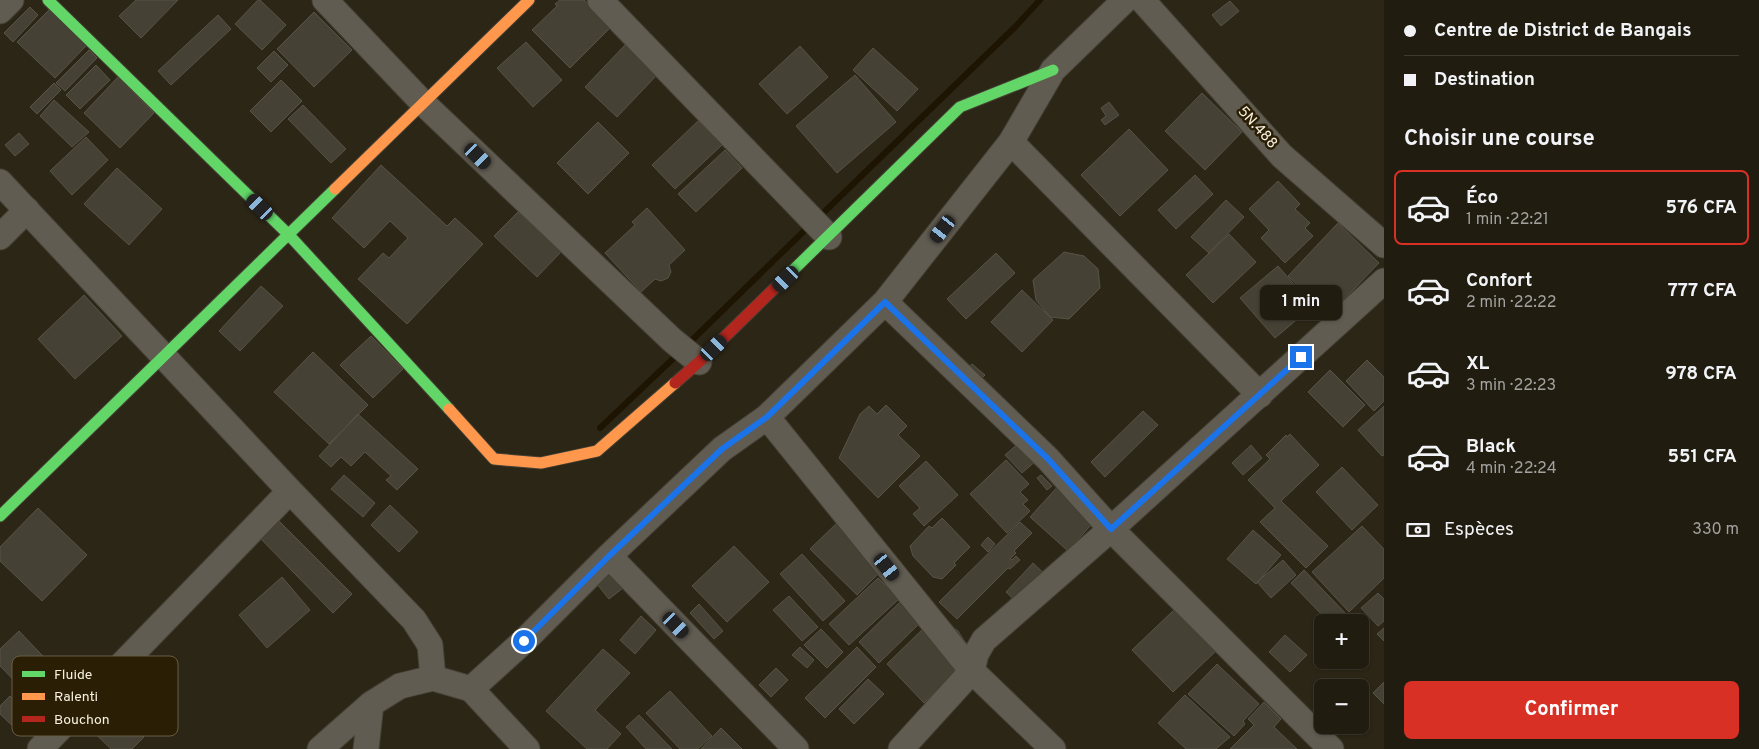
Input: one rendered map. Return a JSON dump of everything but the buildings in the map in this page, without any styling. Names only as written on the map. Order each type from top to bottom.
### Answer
[{"type":"street","points":[[0,11],[11,0]]},
{"type":"street","points":[[48,0],[288,235],[494,459],[541,463],[597,451],[699,362],[960,108],[1052,70]]},
{"type":"street","points":[[325,0],[423,103],[672,340],[699,362]]},
{"type":"street","points":[[0,516],[529,0]]},
{"type":"street","points":[[600,0],[829,237]]},
{"type":"street","points":[[471,689],[524,641],[609,556],[722,449],[767,417],[885,302],[1011,142],[1052,70],[1125,0]]},
{"type":"street","name":"5N.488","points":[[1142,0],[1282,156],[1384,245]]},
{"type":"street","points":[[1011,142],[1260,395]]},
{"type":"street","points":[[0,182],[290,491],[414,620],[430,645],[433,678]]},
{"type":"street","points":[[0,237],[27,210]]},
{"type":"street","points":[[901,749],[972,671],[976,654],[984,640],[1111,529],[1384,281]]},
{"type":"street","points":[[885,302],[1048,459],[1111,529],[1332,749]]},
{"type":"street","points":[[767,417],[972,671],[1052,749]]},
{"type":"street","points":[[130,656],[290,491]]},
{"type":"street","points":[[609,556],[796,749]]},
{"type":"street","points":[[320,749],[371,704],[400,686],[433,678],[471,689],[527,749]]},
{"type":"street","points":[[366,749],[371,704]]},
{"type":"street","points":[[40,749],[53,736]]},
{"type":"waterway","points":[[818,218],[1015,27],[1040,0]]},
{"type":"waterway","points":[[687,345],[805,230]]},
{"type":"waterway","points":[[600,428],[678,354]]},
{"type":"traffic: fast","points":[[48,0],[289,235],[449,409]]},
{"type":"traffic: fast","points":[[783,280],[960,107],[1053,70]]},
{"type":"traffic: fast","points":[[0,516],[335,189]]},
{"type":"traffic: slow","points":[[335,189],[529,0]]},
{"type":"traffic: slow","points":[[449,409],[494,459],[541,463],[597,451],[675,383]]},
{"type":"traffic: jam","points":[[675,383],[783,280]]},
{"type":"route","points":[[524,641],[609,556],[722,449],[767,417],[885,302],[1048,459],[1111,529],[1301,357]]}]
